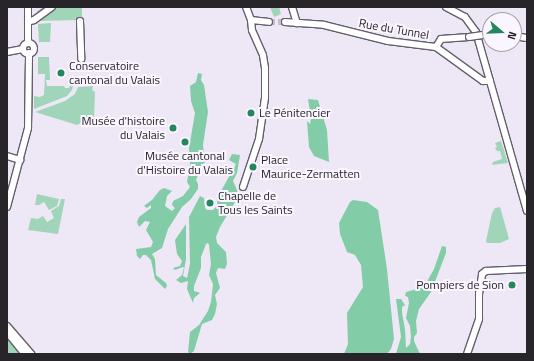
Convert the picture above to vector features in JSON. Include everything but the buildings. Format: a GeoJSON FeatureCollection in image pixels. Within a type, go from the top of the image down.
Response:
{"type":"FeatureCollection","features":[{"type":"Feature","properties":{"kind":"street"},"geometry":{"type":"LineString","coordinates":[[28,7],[28,42]]}},
{"type":"Feature","properties":{"kind":"street"},"geometry":{"type":"LineString","coordinates":[[28,22],[34,20],[52,7]]}},
{"type":"Feature","properties":{"kind":"street"},"geometry":{"type":"LineString","coordinates":[[243,188],[259,139],[265,98],[265,68],[246,7]]}},
{"type":"Feature","properties":{"kind":"street"},"geometry":{"type":"LineString","coordinates":[[292,7],[297,23]]}},
{"type":"Feature","properties":{"kind":"street"},"geometry":{"type":"LineString","coordinates":[[446,7],[465,17],[473,27],[527,211]]}},
{"type":"Feature","properties":{"kind":"street"},"geometry":{"type":"LineString","coordinates":[[251,20],[270,22]]}},
{"type":"Feature","properties":{"kind":"street"},"geometry":{"type":"LineString","coordinates":[[80,21],[81,59]]}},
{"type":"Feature","properties":{"kind":"street","name":"Rue du Tunnel"},"geometry":{"type":"LineString","coordinates":[[285,22],[324,25],[384,40],[437,44],[483,81],[490,81]]}},
{"type":"Feature","properties":{"kind":"street"},"geometry":{"type":"LineString","coordinates":[[437,44],[482,36]]}},
{"type":"Feature","properties":{"kind":"street"},"geometry":{"type":"LineString","coordinates":[[23,49],[24,44],[28,42]]}},
{"type":"Feature","properties":{"kind":"street"},"geometry":{"type":"LineString","coordinates":[[7,207],[29,121],[29,53],[34,47],[28,42]]}},
{"type":"Feature","properties":{"kind":"street"},"geometry":{"type":"LineString","coordinates":[[7,52],[23,49],[29,53]]}},
{"type":"Feature","properties":{"kind":"street"},"geometry":{"type":"LineString","coordinates":[[7,156],[20,160]]}},
{"type":"Feature","properties":{"kind":"street"},"geometry":{"type":"LineString","coordinates":[[467,354],[479,319],[479,294],[482,274],[486,271],[527,269]]}},
{"type":"Feature","properties":{"kind":"street"},"geometry":{"type":"LineString","coordinates":[[7,326],[31,354]]}},
{"type":"Feature","properties":{"kind":"street"},"geometry":{"type":"LineString","coordinates":[[7,332],[25,354]]}},
{"type":"Feature","properties":{"kind":"green space"},"geometry":{"type":"Polygon","coordinates":[[[54,7],[82,7],[82,20],[35,21],[54,7]]]}},
{"type":"Feature","properties":{"kind":"green space"},"geometry":{"type":"Polygon","coordinates":[[[270,7],[279,7],[281,14],[274,17],[270,7]]]}},
{"type":"Feature","properties":{"kind":"green space"},"geometry":{"type":"Polygon","coordinates":[[[51,23],[50,42],[39,42],[38,24],[51,23]]]}},
{"type":"Feature","properties":{"kind":"green space"},"geometry":{"type":"Polygon","coordinates":[[[38,57],[49,57],[50,80],[46,80],[47,86],[64,86],[65,88],[69,88],[70,85],[73,86],[72,90],[67,96],[34,109],[34,96],[40,97],[44,95],[45,74],[38,74],[38,57]]]}},
{"type":"Feature","properties":{"kind":"green space"},"geometry":{"type":"Polygon","coordinates":[[[91,62],[96,67],[91,72],[86,67],[91,62]]]}},
{"type":"Feature","properties":{"kind":"green space"},"geometry":{"type":"Polygon","coordinates":[[[198,73],[202,74],[201,80],[204,85],[208,112],[203,145],[204,154],[207,160],[202,165],[196,180],[198,189],[191,199],[182,207],[168,229],[162,248],[152,254],[155,259],[156,275],[166,283],[167,286],[165,289],[155,279],[151,260],[146,255],[143,255],[140,259],[137,256],[136,249],[151,247],[153,242],[146,230],[150,222],[145,221],[139,227],[137,222],[139,217],[151,208],[151,205],[147,208],[144,206],[152,200],[160,190],[164,188],[172,191],[167,196],[165,206],[172,211],[175,208],[172,205],[173,201],[183,196],[190,187],[187,182],[190,165],[189,148],[195,113],[191,101],[190,86],[196,82],[198,73]]]}},
{"type":"Feature","properties":{"kind":"green space"},"geometry":{"type":"Polygon","coordinates":[[[93,86],[92,90],[95,92],[94,119],[89,125],[81,123],[77,125],[35,112],[65,101],[75,94],[78,87],[93,86]]]}},
{"type":"Feature","properties":{"kind":"green space"},"geometry":{"type":"Polygon","coordinates":[[[308,99],[318,100],[327,130],[329,162],[314,156],[309,147],[307,121],[310,124],[311,118],[308,99]]]}},
{"type":"Feature","properties":{"kind":"green space"},"geometry":{"type":"Polygon","coordinates":[[[501,141],[508,163],[492,165],[493,162],[502,159],[500,151],[497,151],[495,148],[497,147],[495,143],[501,141]]]}},
{"type":"Feature","properties":{"kind":"green space"},"geometry":{"type":"Polygon","coordinates":[[[232,154],[240,155],[237,173],[233,181],[238,197],[220,227],[216,237],[217,243],[226,252],[227,264],[225,269],[218,268],[216,273],[220,288],[215,295],[217,304],[215,314],[212,320],[202,324],[194,351],[190,354],[188,352],[190,332],[199,325],[208,311],[211,302],[213,284],[209,275],[211,264],[209,245],[208,243],[206,244],[201,257],[201,268],[194,286],[194,291],[200,293],[194,298],[193,303],[187,289],[188,281],[181,283],[176,280],[182,275],[184,268],[175,270],[173,268],[180,266],[182,261],[177,254],[175,240],[186,224],[186,259],[183,276],[187,278],[190,264],[189,217],[200,196],[204,198],[205,208],[207,210],[213,210],[216,207],[220,193],[236,164],[229,160],[232,154]]]}},
{"type":"Feature","properties":{"kind":"green space"},"geometry":{"type":"Polygon","coordinates":[[[37,194],[59,199],[57,206],[49,210],[44,202],[39,205],[35,205],[37,194]]]}},
{"type":"Feature","properties":{"kind":"green space"},"geometry":{"type":"Polygon","coordinates":[[[61,199],[65,199],[58,234],[28,230],[31,218],[38,219],[43,216],[47,222],[54,218],[51,211],[59,206],[61,199]]]}},
{"type":"Feature","properties":{"kind":"green space"},"geometry":{"type":"Polygon","coordinates":[[[353,200],[367,202],[378,210],[387,269],[394,339],[391,349],[387,354],[344,354],[348,344],[347,313],[363,287],[361,265],[355,255],[347,252],[340,234],[339,223],[350,202],[353,200]]]}},
{"type":"Feature","properties":{"kind":"green space"},"geometry":{"type":"Polygon","coordinates":[[[500,207],[509,239],[500,243],[487,243],[486,241],[492,213],[495,208],[500,207]]]}},
{"type":"Feature","properties":{"kind":"green space"},"geometry":{"type":"Polygon","coordinates":[[[442,246],[446,247],[446,253],[431,292],[419,309],[416,321],[417,333],[414,337],[414,341],[420,354],[396,354],[401,337],[396,299],[401,299],[405,305],[402,307],[402,313],[406,348],[410,344],[411,337],[410,326],[406,318],[409,303],[408,297],[405,296],[406,292],[424,287],[434,269],[442,246]]]}},
{"type":"Feature","properties":{"kind":"green space"},"geometry":{"type":"Polygon","coordinates":[[[7,338],[21,354],[7,354],[7,338]]]}},
{"type":"Feature","properties":{"kind":"waterway"},"geometry":{"type":"LineString","coordinates":[[38,12],[45,7]]}},
{"type":"Feature","properties":{"kind":"tunnel"},"geometry":{"type":"LineString","coordinates":[[269,22],[285,22]]}},
{"type":"Feature","properties":{"kind":"place","name":"Conservatoire cantonal du Valais"},"geometry":{"type":"Point","coordinates":[61,73]}},
{"type":"Feature","properties":{"kind":"place","name":"Le Pénitencier"},"geometry":{"type":"Point","coordinates":[251,113]}},
{"type":"Feature","properties":{"kind":"place","name":"Musée d'histoire du Valais"},"geometry":{"type":"Point","coordinates":[173,128]}},
{"type":"Feature","properties":{"kind":"place","name":"Musée cantonal d'Histoire du Valais"},"geometry":{"type":"Point","coordinates":[185,142]}},
{"type":"Feature","properties":{"kind":"place","name":"Place Maurice-Zermatten"},"geometry":{"type":"Point","coordinates":[253,167]}},
{"type":"Feature","properties":{"kind":"place","name":"Chapelle de Tous les Saints"},"geometry":{"type":"Point","coordinates":[210,203]}},
{"type":"Feature","properties":{"kind":"place","name":"Pompiers de Sion"},"geometry":{"type":"Point","coordinates":[512,285]}}]}
